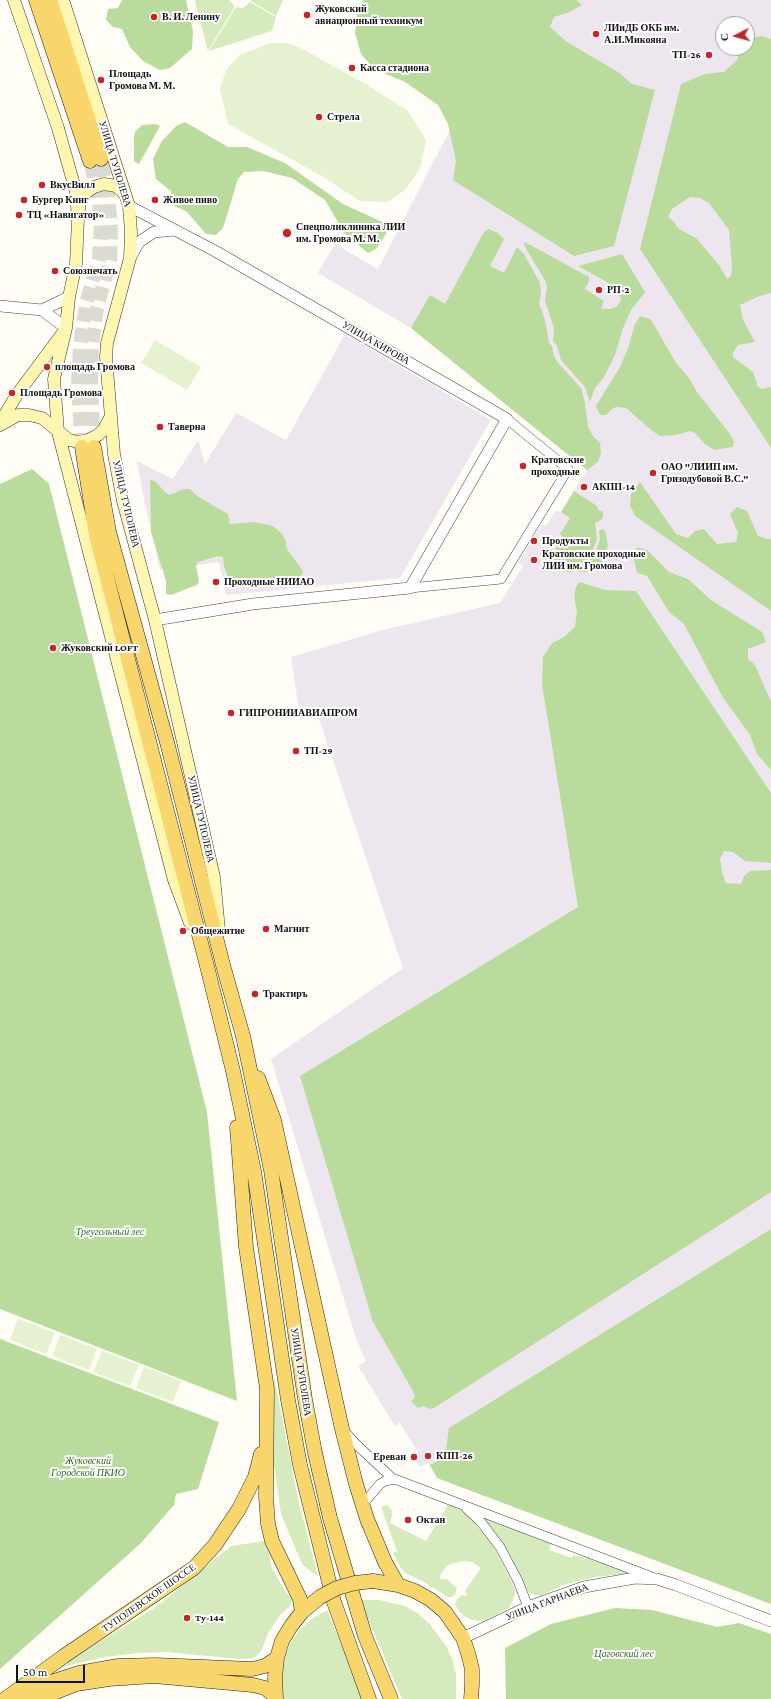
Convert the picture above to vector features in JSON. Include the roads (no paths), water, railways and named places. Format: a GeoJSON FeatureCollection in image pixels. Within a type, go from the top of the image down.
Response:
{"type":"FeatureCollection","features":[{"type":"Feature","properties":{"kind":"main road"},"geometry":{"type":"LineString","coordinates":[[14,0],[68,162],[76,192],[78,219]]}},
{"type":"Feature","properties":{"kind":"main road","name":"УЛИЦА ТУПОЛЕВА"},"geometry":{"type":"LineString","coordinates":[[36,0],[95,160],[50,0]]}},
{"type":"Feature","properties":{"kind":"main road","name":"УЛИЦА ТУПОЛЕВА"},"geometry":{"type":"LineString","coordinates":[[63,0],[129,206],[131,232],[130,258],[109,332],[106,357],[114,454],[123,501],[155,620],[214,877],[223,965]]}},
{"type":"Feature","properties":{"kind":"main road"},"geometry":{"type":"LineString","coordinates":[[70,291],[76,264],[80,202],[85,193],[94,187],[104,184],[116,186],[125,194]]}},
{"type":"Feature","properties":{"kind":"main road","name":"УЛИЦА ТУПОЛЕВА"},"geometry":{"type":"LineString","coordinates":[[70,291],[66,328],[54,379],[58,432],[174,880],[208,970]]}},
{"type":"Feature","properties":{"kind":"main road"},"geometry":{"type":"LineString","coordinates":[[0,424],[16,396],[66,328]]}},
{"type":"Feature","properties":{"kind":"main road"},"geometry":{"type":"LineString","coordinates":[[0,424],[18,415],[29,415],[42,418],[69,440],[78,442],[88,440],[104,430],[111,416]]}},
{"type":"Feature","properties":{"kind":"main road","name":"УЛИЦА ТУПОЛЕВА"},"geometry":{"type":"LineString","coordinates":[[369,1699],[334,1602],[300,1465],[288,1400],[254,1171],[208,970],[96,535],[88,447],[109,532],[168,746],[223,965],[243,1036],[271,1170],[305,1399],[315,1453],[330,1518],[364,1636],[391,1699]]}},
{"type":"Feature","properties":{"kind":"main road","name":"УЛИЦА ТУПОЛЕВА"},"geometry":{"type":"LineString","coordinates":[[243,1036],[274,1120],[342,1429],[362,1505],[385,1562],[398,1584]]}},
{"type":"Feature","properties":{"kind":"main road","name":"УЛИЦА ТУПОЛЕВА"},"geometry":{"type":"LineString","coordinates":[[232,1071],[246,1247],[267,1389],[268,1420]]}},
{"type":"Feature","properties":{"kind":"main road"},"geometry":{"type":"LineString","coordinates":[[268,1420],[266,1497],[268,1524],[272,1541],[300,1599],[302,1612]]}},
{"type":"Feature","properties":{"kind":"main road","name":"ТУПОЛЕВСКОЕ ШОССЕ"},"geometry":{"type":"LineString","coordinates":[[5,1699],[64,1656],[194,1568],[215,1545],[239,1509],[255,1477],[268,1420]]}},
{"type":"Feature","properties":{"kind":"main road"},"geometry":{"type":"LineString","coordinates":[[276,1697],[275,1677],[277,1658],[282,1641],[302,1612],[320,1597],[337,1588],[355,1583],[373,1582],[398,1584],[415,1591],[431,1600],[445,1612],[463,1638],[472,1669],[471,1699]]}},
{"type":"Feature","properties":{"kind":"main road"},"geometry":{"type":"LineString","coordinates":[[18,1699],[42,1685],[57,1680],[79,1673],[118,1666],[155,1664],[252,1669],[265,1666],[277,1658]]}},
{"type":"Feature","properties":{"kind":"main road"},"geometry":{"type":"LineString","coordinates":[[40,1699],[76,1684],[108,1678],[154,1676],[253,1685],[266,1688],[276,1697]]}},
{"type":"Feature","properties":{"kind":"street","name":"УЛИЦА КИРОВА"},"geometry":{"type":"LineString","coordinates":[[129,206],[175,230],[508,419],[568,469],[501,579],[410,588]]}},
{"type":"Feature","properties":{"kind":"street"},"geometry":{"type":"LineString","coordinates":[[130,258],[139,242],[154,232],[175,230]]}},
{"type":"Feature","properties":{"kind":"street"},"geometry":{"type":"LineString","coordinates":[[42,310],[70,291]]}},
{"type":"Feature","properties":{"kind":"street"},"geometry":{"type":"LineString","coordinates":[[0,306],[42,310],[66,328]]}},
{"type":"Feature","properties":{"kind":"street"},"geometry":{"type":"LineString","coordinates":[[155,620],[253,604],[410,588],[508,419]]}},
{"type":"Feature","properties":{"kind":"street"},"geometry":{"type":"LineString","coordinates":[[342,1429],[392,1478],[657,1579]]}},
{"type":"Feature","properties":{"kind":"street"},"geometry":{"type":"LineString","coordinates":[[362,1505],[380,1484],[385,1481],[396,1479]]}},
{"type":"Feature","properties":{"kind":"street"},"geometry":{"type":"LineString","coordinates":[[458,1502],[481,1522],[496,1542],[518,1581],[528,1607]]}},
{"type":"Feature","properties":{"kind":"street","name":"УЛИЦА ГАРНАЕВА"},"geometry":{"type":"LineString","coordinates":[[463,1638],[528,1607],[584,1587],[635,1578],[657,1579],[676,1584],[771,1621]]}},
{"type":"Feature","properties":{"kind":"tunnel"},"geometry":{"type":"LineString","coordinates":[[94,447],[91,384],[92,345],[97,308],[110,260],[111,228],[108,195],[101,159]]}},
{"type":"Feature","properties":{"kind":"tunnel"},"geometry":{"type":"LineString","coordinates":[[82,447],[78,386],[80,346],[86,304],[99,258],[101,228],[99,197],[90,161]]}},
{"type":"Feature","properties":{"kind":"place","name":"Жуковский авиационный техникум"},"geometry":{"type":"Point","coordinates":[307,15]}},
{"type":"Feature","properties":{"kind":"place","name":"В. И. Ленину"},"geometry":{"type":"Point","coordinates":[154,17]}},
{"type":"Feature","properties":{"kind":"place","name":"ЛИиДБ ОКБ им. А.И.Микояна"},"geometry":{"type":"Point","coordinates":[596,34]}},
{"type":"Feature","properties":{"kind":"place","name":"ТП-26"},"geometry":{"type":"Point","coordinates":[709,55]}},
{"type":"Feature","properties":{"kind":"place","name":"Касса стадиона"},"geometry":{"type":"Point","coordinates":[352,68]}},
{"type":"Feature","properties":{"kind":"place","name":"Площадь Громова М. М."},"geometry":{"type":"Point","coordinates":[101,80]}},
{"type":"Feature","properties":{"kind":"place","name":"Стрела"},"geometry":{"type":"Point","coordinates":[319,117]}},
{"type":"Feature","properties":{"kind":"place","name":"ВкусВилл"},"geometry":{"type":"Point","coordinates":[42,185]}},
{"type":"Feature","properties":{"kind":"place","name":"Бургер Кинг"},"geometry":{"type":"Point","coordinates":[24,200]}},
{"type":"Feature","properties":{"kind":"place","name":"Живое пиво"},"geometry":{"type":"Point","coordinates":[155,200]}},
{"type":"Feature","properties":{"kind":"place","name":"ТЦ «Навигатор»"},"geometry":{"type":"Point","coordinates":[19,215]}},
{"type":"Feature","properties":{"kind":"place","name":"Спецполиклиника ЛИИ им. Громова М. М."},"geometry":{"type":"Point","coordinates":[287,233]}},
{"type":"Feature","properties":{"kind":"place","name":"Союзпечать"},"geometry":{"type":"Point","coordinates":[55,271]}},
{"type":"Feature","properties":{"kind":"place","name":"РП-2"},"geometry":{"type":"Point","coordinates":[599,290]}},
{"type":"Feature","properties":{"kind":"place","name":"площадь Громова"},"geometry":{"type":"Point","coordinates":[47,367]}},
{"type":"Feature","properties":{"kind":"place","name":"Площадь Громова"},"geometry":{"type":"Point","coordinates":[12,393]}},
{"type":"Feature","properties":{"kind":"place","name":"Таверна"},"geometry":{"type":"Point","coordinates":[160,427]}},
{"type":"Feature","properties":{"kind":"place","name":"Кратовские проходные"},"geometry":{"type":"Point","coordinates":[523,466]}},
{"type":"Feature","properties":{"kind":"place","name":"ОАО \"ЛИИП им. Гризодубовой В.С.\""},"geometry":{"type":"Point","coordinates":[653,473]}},
{"type":"Feature","properties":{"kind":"place","name":"АКПП-14"},"geometry":{"type":"Point","coordinates":[584,487]}},
{"type":"Feature","properties":{"kind":"place","name":"Продукты"},"geometry":{"type":"Point","coordinates":[534,541]}},
{"type":"Feature","properties":{"kind":"place","name":"Кратовские проходные ЛИИ им. Громова"},"geometry":{"type":"Point","coordinates":[534,560]}},
{"type":"Feature","properties":{"kind":"place","name":"Проходные НИИАО"},"geometry":{"type":"Point","coordinates":[216,582]}},
{"type":"Feature","properties":{"kind":"place","name":"Жуковский LOFT"},"geometry":{"type":"Point","coordinates":[53,648]}},
{"type":"Feature","properties":{"kind":"place","name":"ГИПРОНИИАВИАПРОМ"},"geometry":{"type":"Point","coordinates":[231,713]}},
{"type":"Feature","properties":{"kind":"place","name":"ТП-29"},"geometry":{"type":"Point","coordinates":[296,751]}},
{"type":"Feature","properties":{"kind":"place","name":"Магнит"},"geometry":{"type":"Point","coordinates":[266,929]}},
{"type":"Feature","properties":{"kind":"place","name":"Общежитие"},"geometry":{"type":"Point","coordinates":[183,931]}},
{"type":"Feature","properties":{"kind":"place","name":"Трактиръ"},"geometry":{"type":"Point","coordinates":[255,994]}},
{"type":"Feature","properties":{"kind":"place","name":"КПП-26"},"geometry":{"type":"Point","coordinates":[428,1456]}},
{"type":"Feature","properties":{"kind":"place","name":"Ереван"},"geometry":{"type":"Point","coordinates":[414,1457]}},
{"type":"Feature","properties":{"kind":"place","name":"Октан"},"geometry":{"type":"Point","coordinates":[408,1520]}},
{"type":"Feature","properties":{"kind":"place","name":"Ty-144"},"geometry":{"type":"Point","coordinates":[187,1618]}},
{"type":"Feature","properties":{"kind":"park label","name":"Треугольный лес"},"geometry":{"type":"Point","coordinates":[110,1232]}},
{"type":"Feature","properties":{"kind":"park label","name":"Жуковский Городской ПКИО"},"geometry":{"type":"Point","coordinates":[88,1466]}},
{"type":"Feature","properties":{"kind":"park label","name":"Цаговский лес"},"geometry":{"type":"Point","coordinates":[624,1654]}}]}
